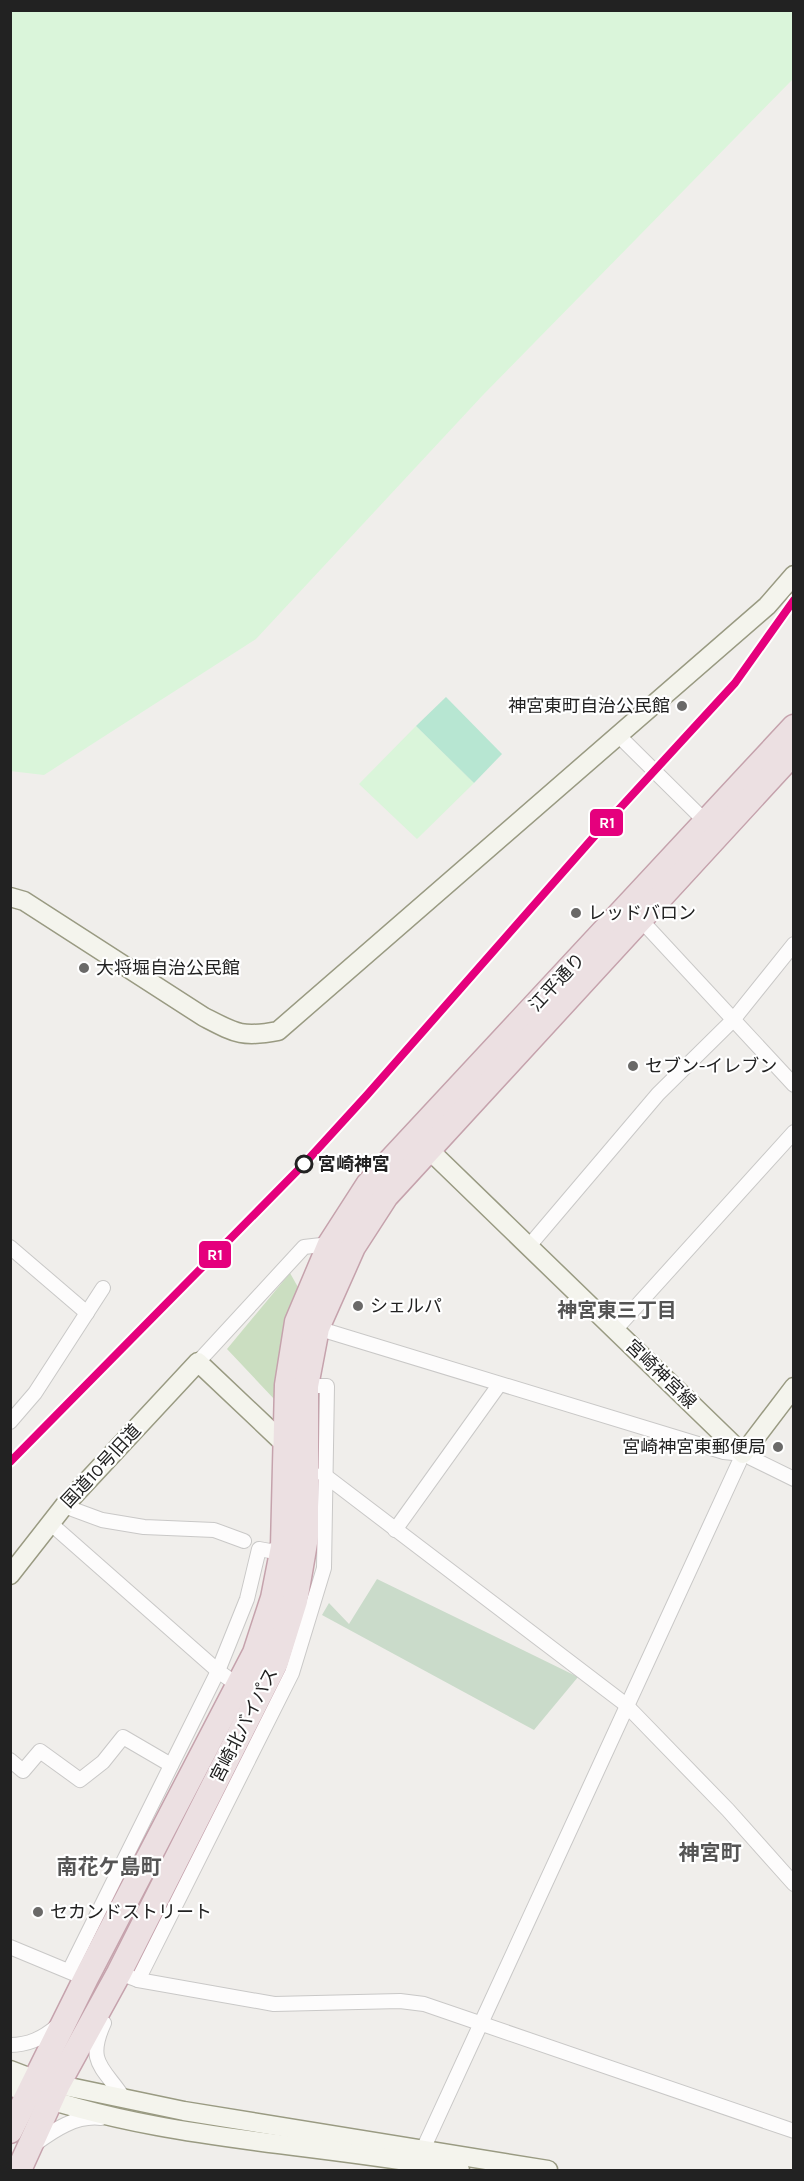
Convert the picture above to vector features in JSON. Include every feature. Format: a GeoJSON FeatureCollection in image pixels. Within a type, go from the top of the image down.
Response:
{"type":"FeatureCollection","features":[{"type":"Feature","properties":{"kind":"highway","name":"江平通り"},"geometry":{"type":"LineString","coordinates":[[342,1245],[368,1185],[422,1143],[640,919],[794,727]]}},
{"type":"Feature","properties":{"kind":"highway","name":"江平通り"},"geometry":{"type":"LineString","coordinates":[[422,1143],[712,828],[794,752]]}},
{"type":"Feature","properties":{"kind":"highway","name":"宮崎北バイパス"},"geometry":{"type":"LineString","coordinates":[[10,2131],[37,2089],[128,1977],[276,1662],[295,1601],[306,1538],[304,1460],[306,1386],[317,1328],[342,1245]]}},
{"type":"Feature","properties":{"kind":"highway","name":"宮崎北バイパス"},"geometry":{"type":"LineString","coordinates":[[19,2170],[32,2147],[37,2089],[65,2019],[77,1975],[239,1686],[255,1653],[273,1598],[283,1547],[287,1384],[297,1322],[342,1245]]}},
{"type":"Feature","properties":{"kind":"street"},"geometry":{"type":"LineString","coordinates":[[10,897],[24,900],[204,1017],[235,1033],[249,1036],[278,1031],[767,606],[794,575]]}},
{"type":"Feature","properties":{"kind":"street"},"geometry":{"type":"LineString","coordinates":[[618,735],[712,828]]}},
{"type":"Feature","properties":{"kind":"street"},"geometry":{"type":"LineString","coordinates":[[640,919],[794,1085]]}},
{"type":"Feature","properties":{"kind":"street"},"geometry":{"type":"LineString","coordinates":[[529,1246],[658,1094],[734,1020],[794,944]]}},
{"type":"Feature","properties":{"kind":"street"},"geometry":{"type":"LineString","coordinates":[[615,1330],[794,1132]]}},
{"type":"Feature","properties":{"kind":"street","name":"宮崎神宮線"},"geometry":{"type":"LineString","coordinates":[[422,1143],[743,1454]]}},
{"type":"Feature","properties":{"kind":"street"},"geometry":{"type":"LineString","coordinates":[[342,1245],[304,1247],[198,1362],[284,1445],[625,1704],[728,1810],[794,1884]]}},
{"type":"Feature","properties":{"kind":"street"},"geometry":{"type":"LineString","coordinates":[[10,1247],[87,1313]]}},
{"type":"Feature","properties":{"kind":"street"},"geometry":{"type":"LineString","coordinates":[[10,1422],[35,1393],[103,1288]]}},
{"type":"Feature","properties":{"kind":"street"},"geometry":{"type":"LineString","coordinates":[[317,1328],[723,1452],[743,1454],[794,1479]]}},
{"type":"Feature","properties":{"kind":"street","name":"国道10号旧道"},"geometry":{"type":"LineString","coordinates":[[10,1575],[64,1506],[198,1362]]}},
{"type":"Feature","properties":{"kind":"street"},"geometry":{"type":"LineString","coordinates":[[395,1530],[498,1385]]}},
{"type":"Feature","properties":{"kind":"street"},"geometry":{"type":"LineString","coordinates":[[125,2100],[112,2080],[101,2069],[94,2052],[96,2038],[117,1994],[292,1673],[324,1568],[327,1386],[306,1386]]}},
{"type":"Feature","properties":{"kind":"street"},"geometry":{"type":"LineString","coordinates":[[417,2160],[625,1704],[743,1454],[794,1387]]}},
{"type":"Feature","properties":{"kind":"street"},"geometry":{"type":"LineString","coordinates":[[64,1506],[102,1520],[144,1527],[214,1530],[244,1541]]}},
{"type":"Feature","properties":{"kind":"street"},"geometry":{"type":"LineString","coordinates":[[50,1523],[218,1671],[239,1686]]}},
{"type":"Feature","properties":{"kind":"street"},"geometry":{"type":"LineString","coordinates":[[10,1947],[77,1975],[171,1765],[218,1671],[247,1599],[259,1549],[270,1551],[283,1547]]}},
{"type":"Feature","properties":{"kind":"street"},"geometry":{"type":"LineString","coordinates":[[10,1760],[23,1771],[40,1750],[80,1780],[103,1762],[123,1737],[171,1765]]}},
{"type":"Feature","properties":{"kind":"street"},"geometry":{"type":"LineString","coordinates":[[128,1977],[274,2004],[400,2001],[424,2004],[794,2131]]}},
{"type":"Feature","properties":{"kind":"street"},"geometry":{"type":"LineString","coordinates":[[10,2045],[23,2045],[45,2036],[65,2019]]}},
{"type":"Feature","properties":{"kind":"street"},"geometry":{"type":"LineString","coordinates":[[10,2070],[37,2089],[139,2123]]}},
{"type":"Feature","properties":{"kind":"street"},"geometry":{"type":"LineString","coordinates":[[37,2089],[125,2100],[460,2170]]}},
{"type":"Feature","properties":{"kind":"street"},"geometry":{"type":"LineString","coordinates":[[32,2147],[62,2125],[93,2117],[417,2160],[548,2170]]}},
{"type":"Feature","properties":{"kind":"green space"},"geometry":{"type":"Polygon","coordinates":[[[11,10],[793,11],[793,79],[483,395],[256,639],[44,775],[10,771],[11,10]]]}},
{"type":"Feature","properties":{"kind":"green space"},"geometry":{"type":"Polygon","coordinates":[[[446,697],[502,754],[474,783],[416,726],[446,697]]]}},
{"type":"Feature","properties":{"kind":"green space"},"geometry":{"type":"Polygon","coordinates":[[[416,726],[474,783],[417,839],[359,784],[416,726]]]}},
{"type":"Feature","properties":{"kind":"green space"},"geometry":{"type":"Polygon","coordinates":[[[290,1273],[299,1289],[278,1366],[275,1400],[227,1349],[290,1273]]]}},
{"type":"Feature","properties":{"kind":"green space"},"geometry":{"type":"Polygon","coordinates":[[[377,1579],[578,1677],[534,1730],[322,1615],[329,1603],[349,1624],[377,1579]]]}},
{"type":"Feature","properties":{"kind":"transit line","name":"R1"},"geometry":{"type":"LineString","coordinates":[[10,1462],[304,1164],[367,1095],[599,831],[735,683],[794,600]]}},
{"type":"Feature","properties":{"kind":"place","name":"神宮東町自治公民館"},"geometry":{"type":"Point","coordinates":[682,706]}},
{"type":"Feature","properties":{"kind":"place","name":"レッドバロン"},"geometry":{"type":"Point","coordinates":[576,913]}},
{"type":"Feature","properties":{"kind":"place","name":"大将堀自治公民館"},"geometry":{"type":"Point","coordinates":[84,968]}},
{"type":"Feature","properties":{"kind":"place","name":"セブン-イレブン"},"geometry":{"type":"Point","coordinates":[633,1066]}},
{"type":"Feature","properties":{"kind":"place","name":"宮崎神宮"},"geometry":{"type":"Point","coordinates":[304,1164]}},
{"type":"Feature","properties":{"kind":"place","name":"シェルパ"},"geometry":{"type":"Point","coordinates":[358,1306]}},
{"type":"Feature","properties":{"kind":"place","name":"宮崎神宮東郵便局"},"geometry":{"type":"Point","coordinates":[778,1447]}},
{"type":"Feature","properties":{"kind":"place","name":"セカンドストリート"},"geometry":{"type":"Point","coordinates":[38,1912]}},
{"type":"Feature","properties":{"kind":"district","name":"神宮東三丁目"},"geometry":{"type":"Point","coordinates":[617,1310]}},
{"type":"Feature","properties":{"kind":"district","name":"神宮町"},"geometry":{"type":"Point","coordinates":[710,1853]}},
{"type":"Feature","properties":{"kind":"district","name":"南花ケ島町"},"geometry":{"type":"Point","coordinates":[109,1867]}}]}
